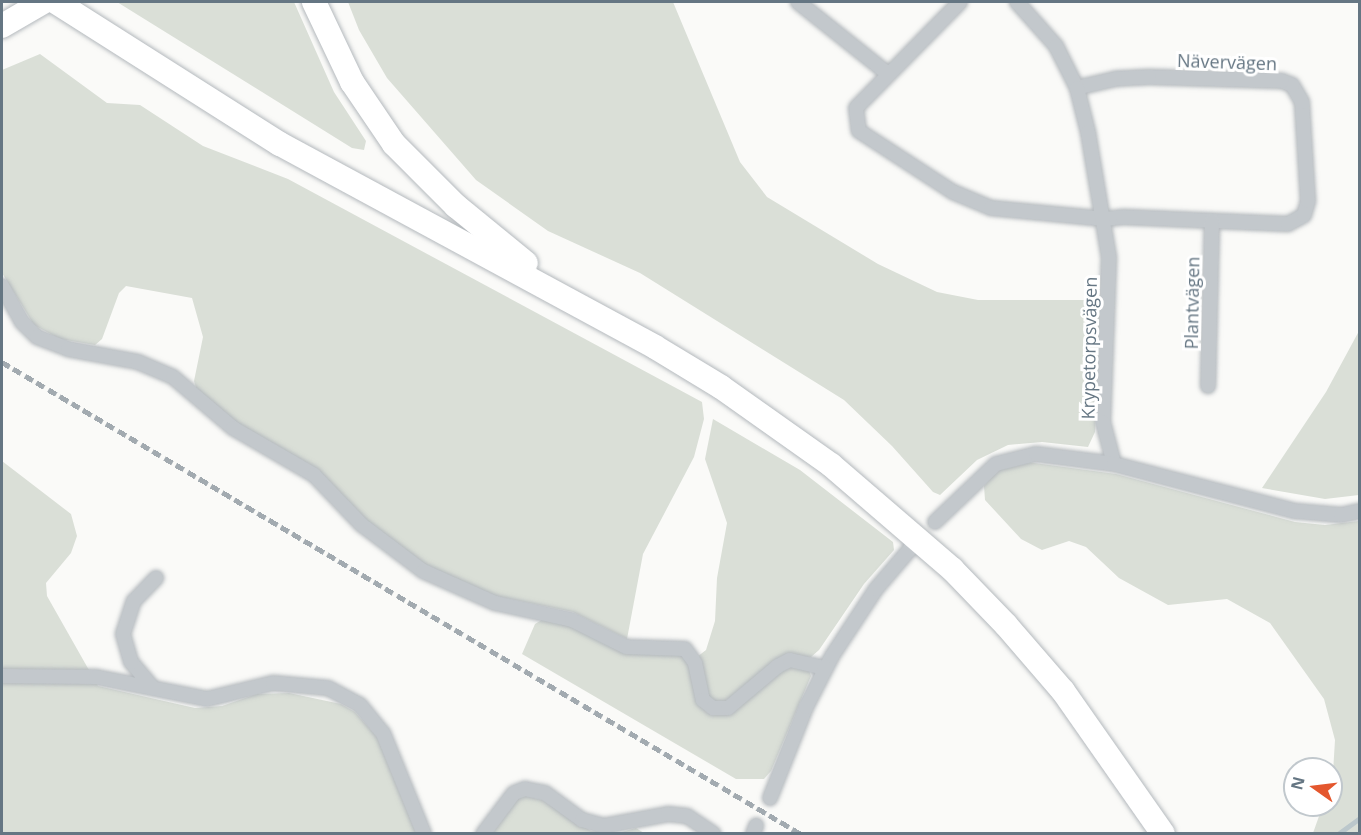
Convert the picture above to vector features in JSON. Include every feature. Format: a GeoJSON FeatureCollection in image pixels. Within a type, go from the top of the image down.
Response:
{"type":"FeatureCollection","features":[{"type":"Feature","properties":{"kind":"highway"},"geometry":{"type":"LineString","coordinates":[[2,12],[21,2]]}},
{"type":"Feature","properties":{"kind":"highway"},"geometry":{"type":"LineString","coordinates":[[2,26],[43,2]]}},
{"type":"Feature","properties":{"kind":"highway"},"geometry":{"type":"LineString","coordinates":[[314,2],[352,82],[394,144],[456,206],[526,263]]}},
{"type":"Feature","properties":{"kind":"highway"},"geometry":{"type":"LineString","coordinates":[[69,4],[287,131],[729,376],[838,454],[895,500],[960,560],[1074,682],[1180,834]]}},
{"type":"Feature","properties":{"kind":"highway"},"geometry":{"type":"LineString","coordinates":[[69,4],[279,144],[656,347],[731,394],[831,465],[952,569],[1006,625],[1063,691],[1163,834]]}},
{"type":"Feature","properties":{"kind":"street"},"geometry":{"type":"LineString","coordinates":[[798,2],[887,73],[960,2]]}},
{"type":"Feature","properties":{"kind":"street","name":"Krypetorpsvägen"},"geometry":{"type":"LineString","coordinates":[[1017,2],[1056,46],[1077,88],[1105,219],[1109,291],[1104,422],[1114,464]]}},
{"type":"Feature","properties":{"kind":"street","name":"Nävervägen"},"geometry":{"type":"LineString","coordinates":[[887,73],[856,108],[859,131],[974,202],[1016,212],[1105,219],[1288,224],[1304,215],[1308,201],[1302,102],[1297,90],[1282,81],[1149,77],[1114,79],[1077,88]]}},
{"type":"Feature","properties":{"kind":"street","name":"Plantvägen"},"geometry":{"type":"LineString","coordinates":[[1208,387],[1212,221]]}},
{"type":"Feature","properties":{"kind":"street"},"geometry":{"type":"LineString","coordinates":[[2,286],[22,322],[37,337],[68,349],[138,362],[173,377],[233,429],[314,475],[362,525],[423,571],[495,603],[572,620],[626,647],[685,649],[695,663],[703,700],[713,708],[728,708],[790,660],[825,668]]}},
{"type":"Feature","properties":{"kind":"street"},"geometry":{"type":"LineString","coordinates":[[935,522],[985,471],[1008,458],[1056,455],[1114,464],[1295,511],[1341,515],[1359,511]]}},
{"type":"Feature","properties":{"kind":"street"},"geometry":{"type":"LineString","coordinates":[[770,798],[806,706],[825,668],[876,589],[910,549]]}},
{"type":"Feature","properties":{"kind":"street"},"geometry":{"type":"LineString","coordinates":[[153,688],[131,662],[123,634],[134,601],[156,579]]}},
{"type":"Feature","properties":{"kind":"street"},"geometry":{"type":"LineString","coordinates":[[2,676],[73,675],[207,699],[253,685],[292,682],[347,696],[360,705],[383,733],[424,834]]}},
{"type":"Feature","properties":{"kind":"street"},"geometry":{"type":"LineString","coordinates":[[483,834],[514,793],[525,789],[544,793],[582,820],[604,826],[668,814],[687,816],[714,834]]}},
{"type":"Feature","properties":{"kind":"shaded area"},"geometry":{"type":"Polygon","coordinates":[[[117,2],[294,2],[334,92],[366,141],[364,150],[352,148],[117,2]]]}},
{"type":"Feature","properties":{"kind":"shaded area"},"geometry":{"type":"Polygon","coordinates":[[[348,2],[673,2],[740,162],[767,197],[878,264],[937,292],[978,300],[1101,300],[1095,432],[1088,447],[1042,442],[1008,445],[977,460],[940,495],[933,492],[892,446],[844,400],[640,273],[548,231],[476,180],[387,78],[359,30],[348,2]]]}},
{"type":"Feature","properties":{"kind":"shaded area"},"geometry":{"type":"Polygon","coordinates":[[[40,54],[107,103],[140,105],[203,146],[288,179],[702,402],[704,419],[694,457],[643,554],[627,639],[573,612],[496,596],[428,567],[384,538],[303,461],[245,429],[198,394],[194,381],[203,337],[192,298],[126,286],[119,293],[102,339],[95,345],[60,339],[34,325],[2,273],[2,70],[40,54]]]}},
{"type":"Feature","properties":{"kind":"shaded area"},"geometry":{"type":"Polygon","coordinates":[[[1359,331],[1359,495],[1325,499],[1262,488],[1326,392],[1359,331]]]}},
{"type":"Feature","properties":{"kind":"shaded area"},"geometry":{"type":"Polygon","coordinates":[[[713,419],[800,470],[893,542],[894,550],[864,584],[819,650],[811,657],[790,656],[726,703],[709,702],[697,657],[706,650],[715,621],[717,578],[727,523],[705,459],[713,419]]]}},
{"type":"Feature","properties":{"kind":"shaded area"},"geometry":{"type":"Polygon","coordinates":[[[2,461],[71,514],[77,536],[71,553],[46,583],[47,596],[98,686],[195,708],[222,706],[257,694],[289,693],[341,704],[355,712],[377,737],[416,833],[2,833],[2,461]]]}},
{"type":"Feature","properties":{"kind":"shaded area"},"geometry":{"type":"Polygon","coordinates":[[[1027,462],[1116,474],[1295,522],[1325,525],[1359,521],[1359,833],[1313,833],[1319,817],[1343,817],[1343,757],[1334,757],[1335,740],[1324,699],[1270,623],[1227,599],[1168,605],[1119,578],[1086,547],[1069,541],[1042,550],[1021,539],[985,500],[984,486],[1000,468],[1027,462]]]}},
{"type":"Feature","properties":{"kind":"shaded area"},"geometry":{"type":"Polygon","coordinates":[[[545,618],[556,618],[602,638],[683,653],[715,713],[791,664],[808,668],[811,676],[771,771],[764,779],[736,779],[522,654],[535,624],[545,618]]]}},
{"type":"Feature","properties":{"kind":"shaded area"},"geometry":{"type":"Polygon","coordinates":[[[525,796],[542,800],[591,831],[618,833],[636,828],[644,833],[492,834],[518,799],[525,796]]]}},
{"type":"Feature","properties":{"kind":"waterway"},"geometry":{"type":"LineString","coordinates":[[1338,834],[1360,818]]}},
{"type":"Feature","properties":{"kind":"railway"},"geometry":{"type":"LineString","coordinates":[[2,362],[801,834]]}}]}
